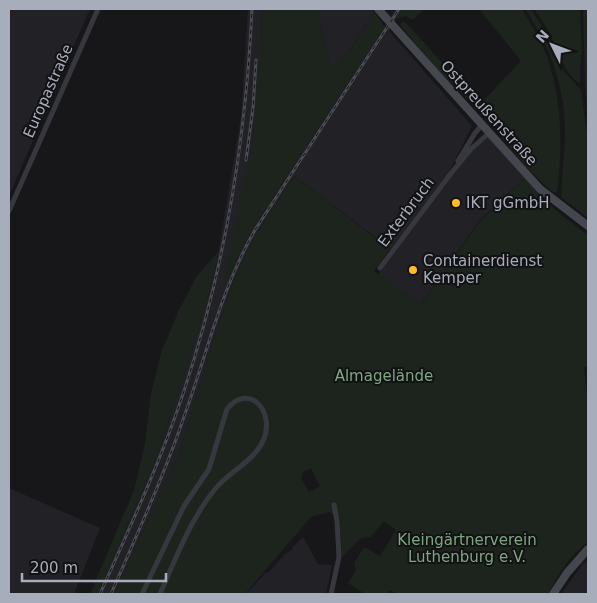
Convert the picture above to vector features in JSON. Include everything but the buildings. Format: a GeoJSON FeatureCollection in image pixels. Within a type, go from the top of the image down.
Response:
{"type":"FeatureCollection","features":[{"type":"Feature","properties":{"kind":"street","name":"Europastraße"},"geometry":{"type":"LineString","coordinates":[[9,210],[98,9]]}},
{"type":"Feature","properties":{"kind":"street","name":"Ostpreußenstraße"},"geometry":{"type":"LineString","coordinates":[[378,9],[544,192],[588,226]]}},
{"type":"Feature","properties":{"kind":"street","name":"Exterbruch"},"geometry":{"type":"LineString","coordinates":[[452,172],[468,144],[482,125]]}},
{"type":"Feature","properties":{"kind":"street","name":"Exterbruch"},"geometry":{"type":"LineString","coordinates":[[380,268],[452,172],[472,148],[489,133]]}},
{"type":"Feature","properties":{"kind":"street"},"geometry":{"type":"LineString","coordinates":[[142,594],[184,506],[209,470],[227,409],[238,400],[249,398],[264,410],[266,416],[266,434],[263,442],[248,460],[222,480],[203,506],[180,548],[160,594]]}},
{"type":"Feature","properties":{"kind":"street"},"geometry":{"type":"LineString","coordinates":[[331,594],[339,557],[334,505]]}},
{"type":"Feature","properties":{"kind":"street"},"geometry":{"type":"LineString","coordinates":[[554,594],[567,573],[588,549]]}},
{"type":"Feature","properties":{"kind":"shaded area"},"geometry":{"type":"Polygon","coordinates":[[[9,9],[90,9],[9,196],[9,9]]]}},
{"type":"Feature","properties":{"kind":"shaded area"},"geometry":{"type":"Polygon","coordinates":[[[248,9],[262,9],[258,92],[252,144],[228,279],[240,251],[253,228],[395,9],[402,9],[389,31],[472,126],[448,174],[391,249],[294,176],[256,235],[237,271],[215,335],[179,454],[114,594],[98,594],[157,457],[215,272],[241,117],[248,9]]]}},
{"type":"Feature","properties":{"kind":"shaded area"},"geometry":{"type":"Polygon","coordinates":[[[317,9],[371,9],[374,12],[349,52],[331,70],[317,9]]]}},
{"type":"Feature","properties":{"kind":"shaded area"},"geometry":{"type":"Polygon","coordinates":[[[488,135],[526,177],[479,221],[420,306],[378,275],[451,176],[473,149],[488,135]]]}},
{"type":"Feature","properties":{"kind":"shaded area"},"geometry":{"type":"Polygon","coordinates":[[[9,488],[100,528],[74,594],[9,594],[9,488]]]}},
{"type":"Feature","properties":{"kind":"shaded area"},"geometry":{"type":"Polygon","coordinates":[[[303,537],[318,564],[332,565],[326,594],[246,594],[266,572],[268,573],[285,554],[292,550],[303,537]]]}},
{"type":"Feature","properties":{"kind":"shaded area"},"geometry":{"type":"Polygon","coordinates":[[[584,562],[588,564],[588,594],[561,594],[584,562]]]}},
{"type":"Feature","properties":{"kind":"green space"},"geometry":{"type":"Polygon","coordinates":[[[262,9],[317,9],[331,69],[349,52],[374,12],[385,27],[253,228],[240,251],[228,279],[224,279],[252,144],[261,43],[262,9]]]}},
{"type":"Feature","properties":{"kind":"green space"},"geometry":{"type":"Polygon","coordinates":[[[402,9],[424,9],[413,20],[406,16],[396,19],[402,9]]]}},
{"type":"Feature","properties":{"kind":"green space"},"geometry":{"type":"Polygon","coordinates":[[[479,9],[522,9],[545,50],[556,90],[560,124],[557,193],[551,191],[528,169],[476,107],[435,67],[400,25],[403,21],[409,26],[474,98],[481,103],[521,61],[479,9]]]}},
{"type":"Feature","properties":{"kind":"green space"},"geometry":{"type":"Polygon","coordinates":[[[525,9],[531,9],[551,41],[563,70],[581,90],[588,142],[588,218],[561,197],[565,145],[562,96],[548,51],[525,9]]]}},
{"type":"Feature","properties":{"kind":"green space"},"geometry":{"type":"Polygon","coordinates":[[[534,9],[580,9],[582,51],[580,84],[566,68],[551,36],[534,9]]]}},
{"type":"Feature","properties":{"kind":"green space"},"geometry":{"type":"Polygon","coordinates":[[[583,9],[588,9],[588,118],[585,86],[583,9]]]}},
{"type":"Feature","properties":{"kind":"green space"},"geometry":{"type":"Polygon","coordinates":[[[294,176],[390,249],[374,271],[421,305],[479,222],[526,177],[551,206],[588,235],[588,366],[584,367],[588,397],[588,542],[570,559],[548,594],[397,594],[390,590],[387,594],[365,594],[348,583],[356,570],[354,563],[364,547],[380,556],[396,530],[384,521],[371,537],[361,538],[342,557],[339,517],[329,512],[311,517],[245,594],[114,594],[179,454],[215,335],[237,271],[256,235],[294,176]],[[311,468],[303,472],[301,478],[309,492],[320,486],[311,468]]]}},
{"type":"Feature","properties":{"kind":"green space"},"geometry":{"type":"Polygon","coordinates":[[[218,252],[215,272],[197,334],[157,457],[98,594],[90,594],[134,490],[145,443],[151,393],[161,353],[178,312],[196,277],[218,252]]]}},
{"type":"Feature","properties":{"kind":"railway"},"geometry":{"type":"LineString","coordinates":[[100,594],[145,494],[165,443],[184,391],[211,297],[222,250],[239,154],[245,106],[252,9]]}},
{"type":"Feature","properties":{"kind":"railway"},"geometry":{"type":"LineString","coordinates":[[111,594],[169,458],[224,296],[243,252],[255,230],[399,9]]}},
{"type":"Feature","properties":{"kind":"railway"},"geometry":{"type":"LineString","coordinates":[[246,160],[253,108],[256,60]]}},
{"type":"Feature","properties":{"kind":"place","name":"IKT gGmbH"},"geometry":{"type":"Point","coordinates":[456,203]}},
{"type":"Feature","properties":{"kind":"place","name":"Containerdienst Kemper"},"geometry":{"type":"Point","coordinates":[413,270]}},
{"type":"Feature","properties":{"kind":"park label","name":"Almagelände"},"geometry":{"type":"Point","coordinates":[384,376]}},
{"type":"Feature","properties":{"kind":"park label","name":"Kleingärtnerverein Luthenburg e.V."},"geometry":{"type":"Point","coordinates":[467,548]}}]}
